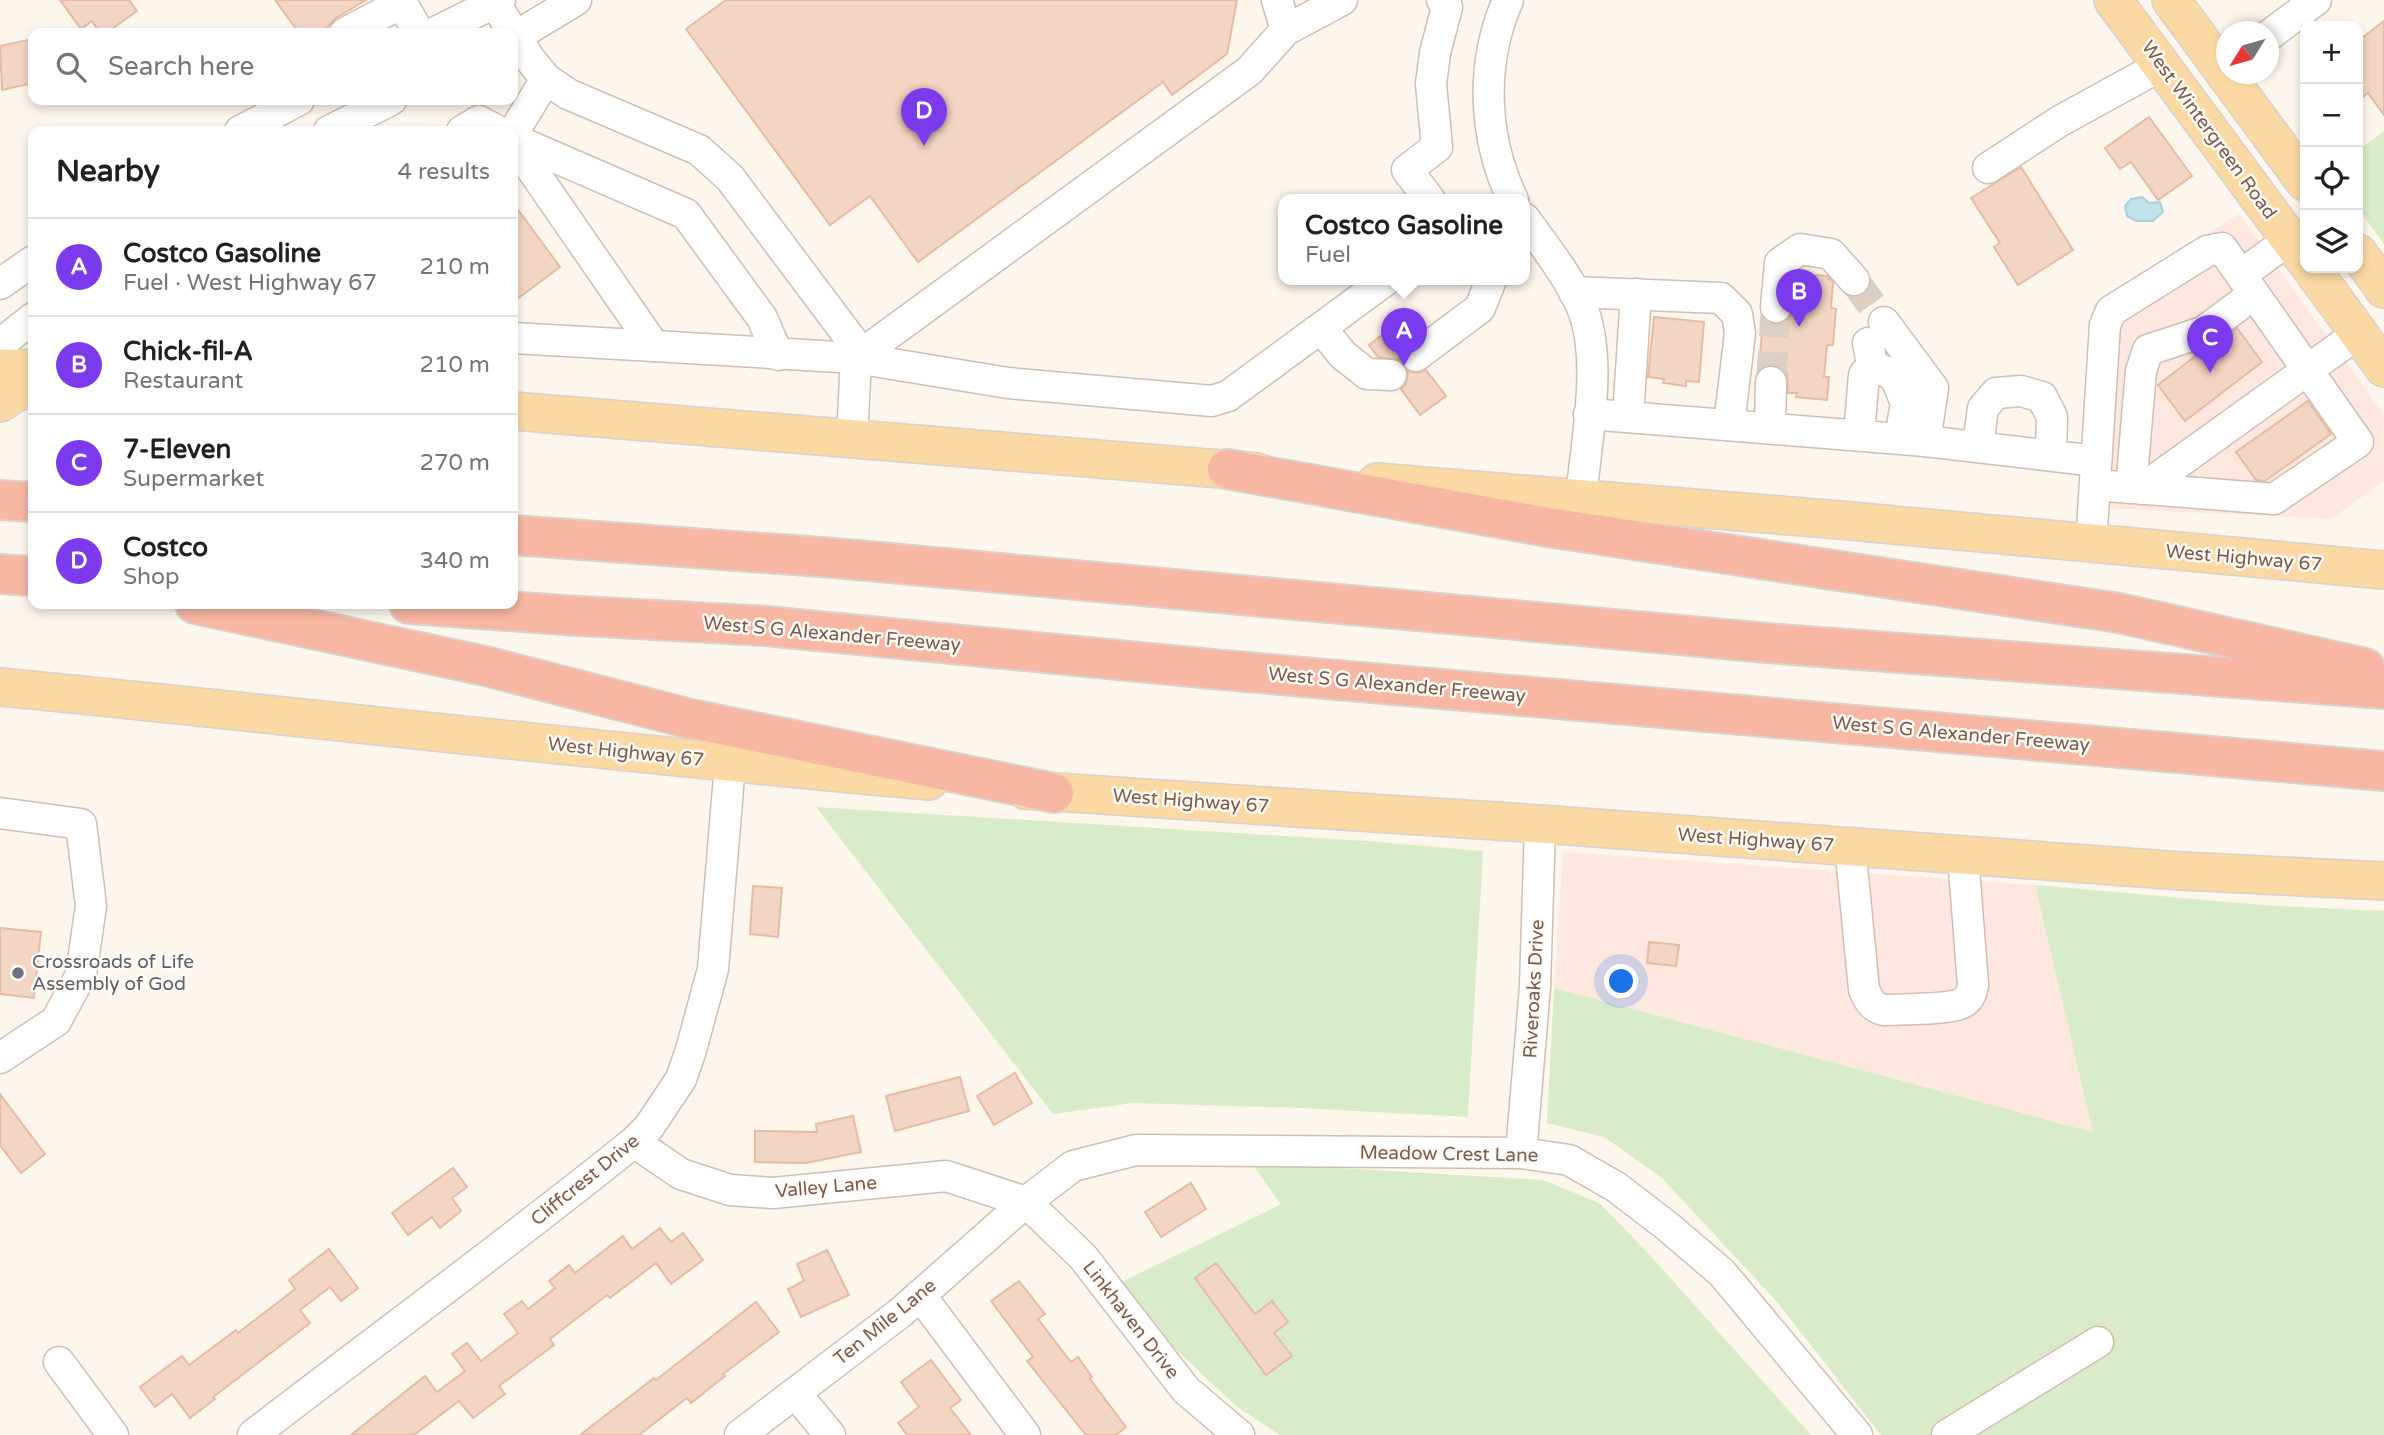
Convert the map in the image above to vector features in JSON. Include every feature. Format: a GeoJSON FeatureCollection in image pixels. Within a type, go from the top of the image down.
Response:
{"type":"FeatureCollection","features":[{"type":"Feature","properties":{"kind":"highway"},"geometry":{"type":"LineString","coordinates":[[1227,469],[1548,527],[2119,613],[2384,672]]}},
{"type":"Feature","properties":{"kind":"highway"},"geometry":{"type":"LineString","coordinates":[[0,500],[28,502]]}},
{"type":"Feature","properties":{"kind":"highway"},"geometry":{"type":"LineString","coordinates":[[518,535],[862,560],[1767,643],[2384,689]]}},
{"type":"Feature","properties":{"kind":"highway"},"geometry":{"type":"LineString","coordinates":[[0,573],[28,576]]}},
{"type":"Feature","properties":{"kind":"highway"},"geometry":{"type":"LineString","coordinates":[[218,609],[485,666],[691,719],[1054,793]]}},
{"type":"Feature","properties":{"kind":"highway","name":"West S G Alexander Freeway"},"geometry":{"type":"LineString","coordinates":[[479,609],[766,626],[1212,669],[2384,771]]}},
{"type":"Feature","properties":{"kind":"main road","name":"West Wintergreen Road"},"geometry":{"type":"LineString","coordinates":[[2113,0],[2300,242]]}},
{"type":"Feature","properties":{"kind":"main road"},"geometry":{"type":"LineString","coordinates":[[2171,0],[2216,58]]}},
{"type":"Feature","properties":{"kind":"main road"},"geometry":{"type":"LineString","coordinates":[[2236,84],[2300,175]]}},
{"type":"Feature","properties":{"kind":"main road"},"geometry":{"type":"LineString","coordinates":[[2363,260],[2384,289]]}},
{"type":"Feature","properties":{"kind":"main road"},"geometry":{"type":"LineString","coordinates":[[2315,273],[2384,368]]}},
{"type":"Feature","properties":{"kind":"main road"},"geometry":{"type":"LineString","coordinates":[[0,368],[28,369]]}},
{"type":"Feature","properties":{"kind":"main road"},"geometry":{"type":"LineString","coordinates":[[0,403],[28,387]]}},
{"type":"Feature","properties":{"kind":"main road","name":"West Highway 67"},"geometry":{"type":"LineString","coordinates":[[518,411],[1581,498],[2384,570]]}},
{"type":"Feature","properties":{"kind":"main road","name":"West Highway 67"},"geometry":{"type":"LineString","coordinates":[[0,687],[319,718],[730,764],[1054,793],[1540,824],[2182,870],[2384,881]]}},
{"type":"Feature","properties":{"kind":"street"},"geometry":{"type":"LineString","coordinates":[[518,35],[576,0]]}},
{"type":"Feature","properties":{"kind":"street"},"geometry":{"type":"LineString","coordinates":[[1277,0],[1286,30]]}},
{"type":"Feature","properties":{"kind":"street"},"geometry":{"type":"LineString","coordinates":[[856,358],[1249,71],[1286,30],[1342,0]]}},
{"type":"Feature","properties":{"kind":"street"},"geometry":{"type":"LineString","coordinates":[[1426,194],[1408,170],[1437,147],[1431,84],[1435,53],[1447,7],[1441,0]]}},
{"type":"Feature","properties":{"kind":"street"},"geometry":{"type":"LineString","coordinates":[[1508,0],[1491,49],[1488,95],[1501,174],[1509,194]]}},
{"type":"Feature","properties":{"kind":"street"},"geometry":{"type":"LineString","coordinates":[[2279,28],[2316,0]]}},
{"type":"Feature","properties":{"kind":"street"},"geometry":{"type":"LineString","coordinates":[[444,28],[496,1],[510,28]]}},
{"type":"Feature","properties":{"kind":"street"},"geometry":{"type":"LineString","coordinates":[[354,28],[402,2],[415,28]]}},
{"type":"Feature","properties":{"kind":"street"},"geometry":{"type":"LineString","coordinates":[[518,43],[546,79],[568,94],[699,150],[730,178],[853,342],[856,358],[852,438]]}},
{"type":"Feature","properties":{"kind":"street"},"geometry":{"type":"LineString","coordinates":[[1988,168],[2060,121],[2162,65]]}},
{"type":"Feature","properties":{"kind":"street"},"geometry":{"type":"LineString","coordinates":[[517,126],[546,79]]}},
{"type":"Feature","properties":{"kind":"street"},"geometry":{"type":"LineString","coordinates":[[250,126],[289,105]]}},
{"type":"Feature","properties":{"kind":"street"},"geometry":{"type":"LineString","coordinates":[[339,126],[381,105]]}},
{"type":"Feature","properties":{"kind":"street"},"geometry":{"type":"LineString","coordinates":[[470,126],[479,121],[488,126]]}},
{"type":"Feature","properties":{"kind":"street"},"geometry":{"type":"LineString","coordinates":[[518,143],[686,214],[762,318],[778,355]]}},
{"type":"Feature","properties":{"kind":"street"},"geometry":{"type":"LineString","coordinates":[[524,169],[654,346]]}},
{"type":"Feature","properties":{"kind":"street"},"geometry":{"type":"LineString","coordinates":[[1530,227],[1565,275],[1583,307],[1592,344],[1592,384],[1581,498]]}},
{"type":"Feature","properties":{"kind":"street"},"geometry":{"type":"LineString","coordinates":[[2137,488],[2141,371],[2148,350],[2203,332],[2247,284],[2300,242]]}},
{"type":"Feature","properties":{"kind":"street"},"geometry":{"type":"LineString","coordinates":[[1589,414],[1859,435],[2051,455],[2096,473],[2137,488],[2274,499],[2358,442],[2222,248],[2207,251],[2111,311],[2105,325],[2096,473],[2091,544]]}},
{"type":"Feature","properties":{"kind":"street"},"geometry":{"type":"LineString","coordinates":[[1776,307],[1780,263],[1800,249],[1831,254],[1854,280]]}},
{"type":"Feature","properties":{"kind":"street"},"geometry":{"type":"LineString","coordinates":[[1,281],[28,264]]}},
{"type":"Feature","properties":{"kind":"street"},"geometry":{"type":"LineString","coordinates":[[518,338],[856,358],[1008,383],[1212,401],[1228,396],[1380,285]]}},
{"type":"Feature","properties":{"kind":"street"},"geometry":{"type":"LineString","coordinates":[[1416,356],[1480,308],[1489,285]]}},
{"type":"Feature","properties":{"kind":"street"},"geometry":{"type":"LineString","coordinates":[[1574,292],[1721,298],[1737,314],[1740,333],[1729,425]]}},
{"type":"Feature","properties":{"kind":"street"},"geometry":{"type":"LineString","coordinates":[[1628,417],[1636,294]]}},
{"type":"Feature","properties":{"kind":"street"},"geometry":{"type":"LineString","coordinates":[[0,344],[28,322]]}},
{"type":"Feature","properties":{"kind":"street"},"geometry":{"type":"LineString","coordinates":[[1321,328],[1343,355],[1367,374],[1391,375]]}},
{"type":"Feature","properties":{"kind":"street"},"geometry":{"type":"LineString","coordinates":[[2137,488],[2359,333]]}},
{"type":"Feature","properties":{"kind":"street"},"geometry":{"type":"LineString","coordinates":[[1859,435],[1864,375],[1875,343]]}},
{"type":"Feature","properties":{"kind":"street"},"geometry":{"type":"LineString","coordinates":[[1875,343],[1933,388],[1912,440]]}},
{"type":"Feature","properties":{"kind":"street"},"geometry":{"type":"LineString","coordinates":[[1875,343],[1895,376],[1906,403],[1912,440]]}},
{"type":"Feature","properties":{"kind":"street"},"geometry":{"type":"LineString","coordinates":[[1770,428],[1771,382]]}},
{"type":"Feature","properties":{"kind":"street"},"geometry":{"type":"LineString","coordinates":[[1978,447],[1983,408],[1996,393],[2021,391],[2042,397],[2052,417],[2051,455]]}},
{"type":"Feature","properties":{"kind":"street","name":"Cliffcrest Drive"},"geometry":{"type":"LineString","coordinates":[[253,1435],[531,1226],[649,1127],[681,1079],[713,969],[730,764]]}},
{"type":"Feature","properties":{"kind":"street"},"geometry":{"type":"LineString","coordinates":[[0,813],[81,824],[91,906],[80,975],[56,1021],[0,1058]]}},
{"type":"Feature","properties":{"kind":"street","name":"Riveroaks Drive"},"geometry":{"type":"LineString","coordinates":[[1521,1153],[1535,987],[1540,824]]}},
{"type":"Feature","properties":{"kind":"street"},"geometry":{"type":"LineString","coordinates":[[1850,846],[1864,989],[1872,1004],[1884,1010],[1952,1006],[1963,1003],[1971,994],[1973,985],[1963,855]]}},
{"type":"Feature","properties":{"kind":"street","name":"Valley Lane"},"geometry":{"type":"LineString","coordinates":[[634,1142],[681,1174],[730,1190],[773,1193],[946,1176],[1026,1202]]}},
{"type":"Feature","properties":{"kind":"street","name":"Meadow Crest Lane"},"geometry":{"type":"LineString","coordinates":[[1026,1202],[1073,1166],[1136,1150],[1521,1153],[1569,1160],[1616,1186],[1722,1273],[1857,1435]]}},
{"type":"Feature","properties":{"kind":"street","name":"Ten Mile Lane"},"geometry":{"type":"LineString","coordinates":[[740,1435],[920,1295],[1026,1202]]}},
{"type":"Feature","properties":{"kind":"street","name":"Linkhaven Drive"},"geometry":{"type":"LineString","coordinates":[[1026,1202],[1083,1257],[1186,1390],[1239,1435]]}},
{"type":"Feature","properties":{"kind":"street"},"geometry":{"type":"LineString","coordinates":[[920,1295],[1025,1435]]}},
{"type":"Feature","properties":{"kind":"street"},"geometry":{"type":"LineString","coordinates":[[1947,1435],[2098,1342]]}},
{"type":"Feature","properties":{"kind":"street"},"geometry":{"type":"LineString","coordinates":[[58,1362],[113,1435]]}},
{"type":"Feature","properties":{"kind":"street"},"geometry":{"type":"LineString","coordinates":[[796,1394],[830,1435]]}},
{"type":"Feature","properties":{"kind":"shaded area"},"geometry":{"type":"Polygon","coordinates":[[[2239,214],[2384,415],[2384,481],[2331,519],[2079,507],[2094,304],[2239,214]]]}},
{"type":"Feature","properties":{"kind":"shaded area"},"geometry":{"type":"Polygon","coordinates":[[[1563,852],[2035,885],[2094,1132],[1554,988],[1563,852]]]}},
{"type":"Feature","properties":{"kind":"green space"},"geometry":{"type":"Polygon","coordinates":[[[2384,131],[2384,244],[2363,215],[2363,147],[2384,131]]]}},
{"type":"Feature","properties":{"kind":"green space"},"geometry":{"type":"Polygon","coordinates":[[[816,807],[1366,841],[1483,851],[1468,1117],[1133,1103],[1053,1114],[816,807]]]}},
{"type":"Feature","properties":{"kind":"green space"},"geometry":{"type":"Polygon","coordinates":[[[2035,885],[2263,905],[2384,911],[2384,1435],[1881,1435],[1778,1303],[1662,1178],[1604,1137],[1547,1123],[1554,988],[2093,1132],[2035,885]]]}},
{"type":"Feature","properties":{"kind":"green space"},"geometry":{"type":"Polygon","coordinates":[[[1251,1163],[1543,1180],[1599,1203],[1647,1252],[1811,1435],[1280,1435],[1236,1406],[1168,1342],[1122,1282],[1281,1204],[1251,1163]]]}},
{"type":"Feature","properties":{"kind":"water"},"geometry":{"type":"Polygon","coordinates":[[[2142,197],[2149,203],[2160,202],[2163,212],[2153,221],[2136,221],[2127,216],[2125,206],[2131,199],[2142,197]]]}},
{"type":"Feature","properties":{"kind":"building"},"geometry":{"type":"Polygon","coordinates":[[[60,0],[129,0],[137,11],[113,28],[97,28],[92,21],[80,28],[60,0]]]}},
{"type":"Feature","properties":{"kind":"building"},"geometry":{"type":"Polygon","coordinates":[[[275,0],[366,0],[336,18],[327,28],[295,28],[275,0]]]}},
{"type":"Feature","properties":{"kind":"building"},"geometry":{"type":"Polygon","coordinates":[[[726,0],[1237,0],[1227,54],[1172,95],[1163,82],[918,262],[870,196],[830,225],[686,29],[726,0]]]}},
{"type":"Feature","properties":{"kind":"building"},"geometry":{"type":"Polygon","coordinates":[[[2384,21],[2384,115],[2368,93],[2363,97],[2363,37],[2384,21]]]}},
{"type":"Feature","properties":{"kind":"building"},"geometry":{"type":"Polygon","coordinates":[[[28,40],[28,84],[2,90],[0,46],[28,40]]]}},
{"type":"Feature","properties":{"kind":"building"},"geometry":{"type":"Polygon","coordinates":[[[2149,117],[2192,176],[2158,200],[2131,162],[2120,169],[2105,148],[2149,117]]]}},
{"type":"Feature","properties":{"kind":"building"},"geometry":{"type":"Polygon","coordinates":[[[2021,167],[2073,250],[2018,285],[1994,247],[2000,243],[1971,198],[2021,167]]]}},
{"type":"Feature","properties":{"kind":"building"},"geometry":{"type":"Polygon","coordinates":[[[518,210],[560,267],[518,298],[518,210]]]}},
{"type":"Feature","properties":{"kind":"building"},"geometry":{"type":"Polygon","coordinates":[[[1797,274],[1827,276],[1833,282],[1831,308],[1836,309],[1833,345],[1827,345],[1824,377],[1829,377],[1827,400],[1796,397],[1797,393],[1788,393],[1787,374],[1779,367],[1771,365],[1759,370],[1763,318],[1775,324],[1784,323],[1790,318],[1794,308],[1797,274]]]}},
{"type":"Feature","properties":{"kind":"building"},"geometry":{"type":"Polygon","coordinates":[[[1654,317],[1704,322],[1699,382],[1686,381],[1686,386],[1663,383],[1664,379],[1648,377],[1654,317]]]}},
{"type":"Feature","properties":{"kind":"building"},"geometry":{"type":"Polygon","coordinates":[[[1394,326],[1406,342],[1400,350],[1399,360],[1378,357],[1369,345],[1394,326]]]}},
{"type":"Feature","properties":{"kind":"building"},"geometry":{"type":"Polygon","coordinates":[[[2237,328],[2262,362],[2185,421],[2158,385],[2237,328]]]}},
{"type":"Feature","properties":{"kind":"building"},"geometry":{"type":"Polygon","coordinates":[[[1426,370],[1446,396],[1420,415],[1401,389],[1406,384],[1408,371],[1417,373],[1426,370]]]}},
{"type":"Feature","properties":{"kind":"building"},"geometry":{"type":"Polygon","coordinates":[[[2308,401],[2331,434],[2265,481],[2256,480],[2236,452],[2308,401]]]}},
{"type":"Feature","properties":{"kind":"building"},"geometry":{"type":"Polygon","coordinates":[[[753,886],[782,888],[778,937],[750,934],[753,886]]]}},
{"type":"Feature","properties":{"kind":"building","name":"Crossroads of Life Assembly of God"},"geometry":{"type":"Polygon","coordinates":[[[0,928],[41,932],[34,998],[0,994],[0,928]]]}},
{"type":"Feature","properties":{"kind":"building"},"geometry":{"type":"Polygon","coordinates":[[[1649,942],[1679,945],[1676,966],[1647,963],[1649,942]]]}},
{"type":"Feature","properties":{"kind":"building"},"geometry":{"type":"Polygon","coordinates":[[[1015,1073],[1032,1103],[994,1125],[977,1096],[1015,1073]]]}},
{"type":"Feature","properties":{"kind":"building"},"geometry":{"type":"Polygon","coordinates":[[[960,1077],[969,1111],[895,1131],[886,1096],[960,1077]]]}},
{"type":"Feature","properties":{"kind":"building"},"geometry":{"type":"Polygon","coordinates":[[[0,1094],[45,1154],[21,1173],[0,1145],[0,1094]]]}},
{"type":"Feature","properties":{"kind":"building"},"geometry":{"type":"Polygon","coordinates":[[[853,1116],[861,1152],[806,1163],[755,1162],[755,1131],[817,1132],[816,1124],[853,1116]]]}},
{"type":"Feature","properties":{"kind":"building"},"geometry":{"type":"Polygon","coordinates":[[[453,1168],[467,1187],[452,1198],[461,1211],[440,1228],[432,1217],[408,1235],[392,1213],[453,1168]]]}},
{"type":"Feature","properties":{"kind":"building"},"geometry":{"type":"Polygon","coordinates":[[[1191,1183],[1206,1209],[1161,1237],[1145,1212],[1191,1183]]]}},
{"type":"Feature","properties":{"kind":"building"},"geometry":{"type":"Polygon","coordinates":[[[660,1228],[671,1242],[683,1233],[703,1260],[671,1284],[656,1263],[610,1298],[607,1295],[550,1339],[554,1345],[499,1386],[505,1394],[473,1418],[459,1401],[414,1435],[351,1435],[425,1376],[437,1392],[465,1371],[452,1354],[467,1343],[481,1361],[518,1333],[504,1314],[522,1301],[528,1309],[555,1288],[549,1281],[569,1265],[575,1273],[623,1236],[632,1249],[660,1228]]]}},
{"type":"Feature","properties":{"kind":"building"},"geometry":{"type":"Polygon","coordinates":[[[329,1249],[358,1288],[341,1301],[330,1287],[300,1310],[310,1323],[213,1397],[215,1399],[190,1418],[172,1394],[155,1407],[140,1387],[182,1356],[189,1365],[236,1330],[238,1333],[295,1289],[289,1280],[329,1249]]]}},
{"type":"Feature","properties":{"kind":"building"},"geometry":{"type":"Polygon","coordinates":[[[827,1250],[849,1295],[801,1317],[788,1289],[804,1281],[797,1264],[827,1250]]]}},
{"type":"Feature","properties":{"kind":"building"},"geometry":{"type":"Polygon","coordinates":[[[1216,1263],[1255,1314],[1272,1301],[1288,1322],[1274,1333],[1292,1356],[1266,1375],[1195,1278],[1216,1263]]]}},
{"type":"Feature","properties":{"kind":"building"},"geometry":{"type":"Polygon","coordinates":[[[1019,1281],[1045,1314],[1038,1319],[1071,1362],[1078,1357],[1092,1377],[1090,1379],[1126,1427],[1116,1435],[1086,1435],[1027,1361],[1033,1357],[991,1301],[1019,1281]]]}},
{"type":"Feature","properties":{"kind":"building"},"geometry":{"type":"Polygon","coordinates":[[[756,1302],[779,1332],[723,1374],[725,1376],[691,1403],[687,1398],[639,1435],[580,1435],[654,1378],[656,1380],[756,1302]]]}},
{"type":"Feature","properties":{"kind":"building"},"geometry":{"type":"Polygon","coordinates":[[[931,1360],[961,1400],[950,1408],[971,1435],[907,1435],[898,1423],[919,1407],[901,1382],[931,1360]]]}},
{"type":"Feature","properties":{"kind":"tunnel"},"geometry":{"type":"LineString","coordinates":[[1854,280],[1884,322]]}},
{"type":"Feature","properties":{"kind":"tunnel"},"geometry":{"type":"LineString","coordinates":[[1771,382],[1776,307]]}},
{"type":"Feature","properties":{"kind":"place","name":"Costco"},"geometry":{"type":"Point","coordinates":[924,146]}},
{"type":"Feature","properties":{"kind":"place","name":"Chick-fil-A"},"geometry":{"type":"Point","coordinates":[1799,327]}},
{"type":"Feature","properties":{"kind":"place","name":"Costco Gasoline"},"geometry":{"type":"Point","coordinates":[1404,366]}},
{"type":"Feature","properties":{"kind":"place","name":"7-Eleven"},"geometry":{"type":"Point","coordinates":[2210,373]}},
{"type":"Feature","properties":{"kind":"place","name":"Crossroads of Life Assembly of God"},"geometry":{"type":"Point","coordinates":[18,973]}}]}
